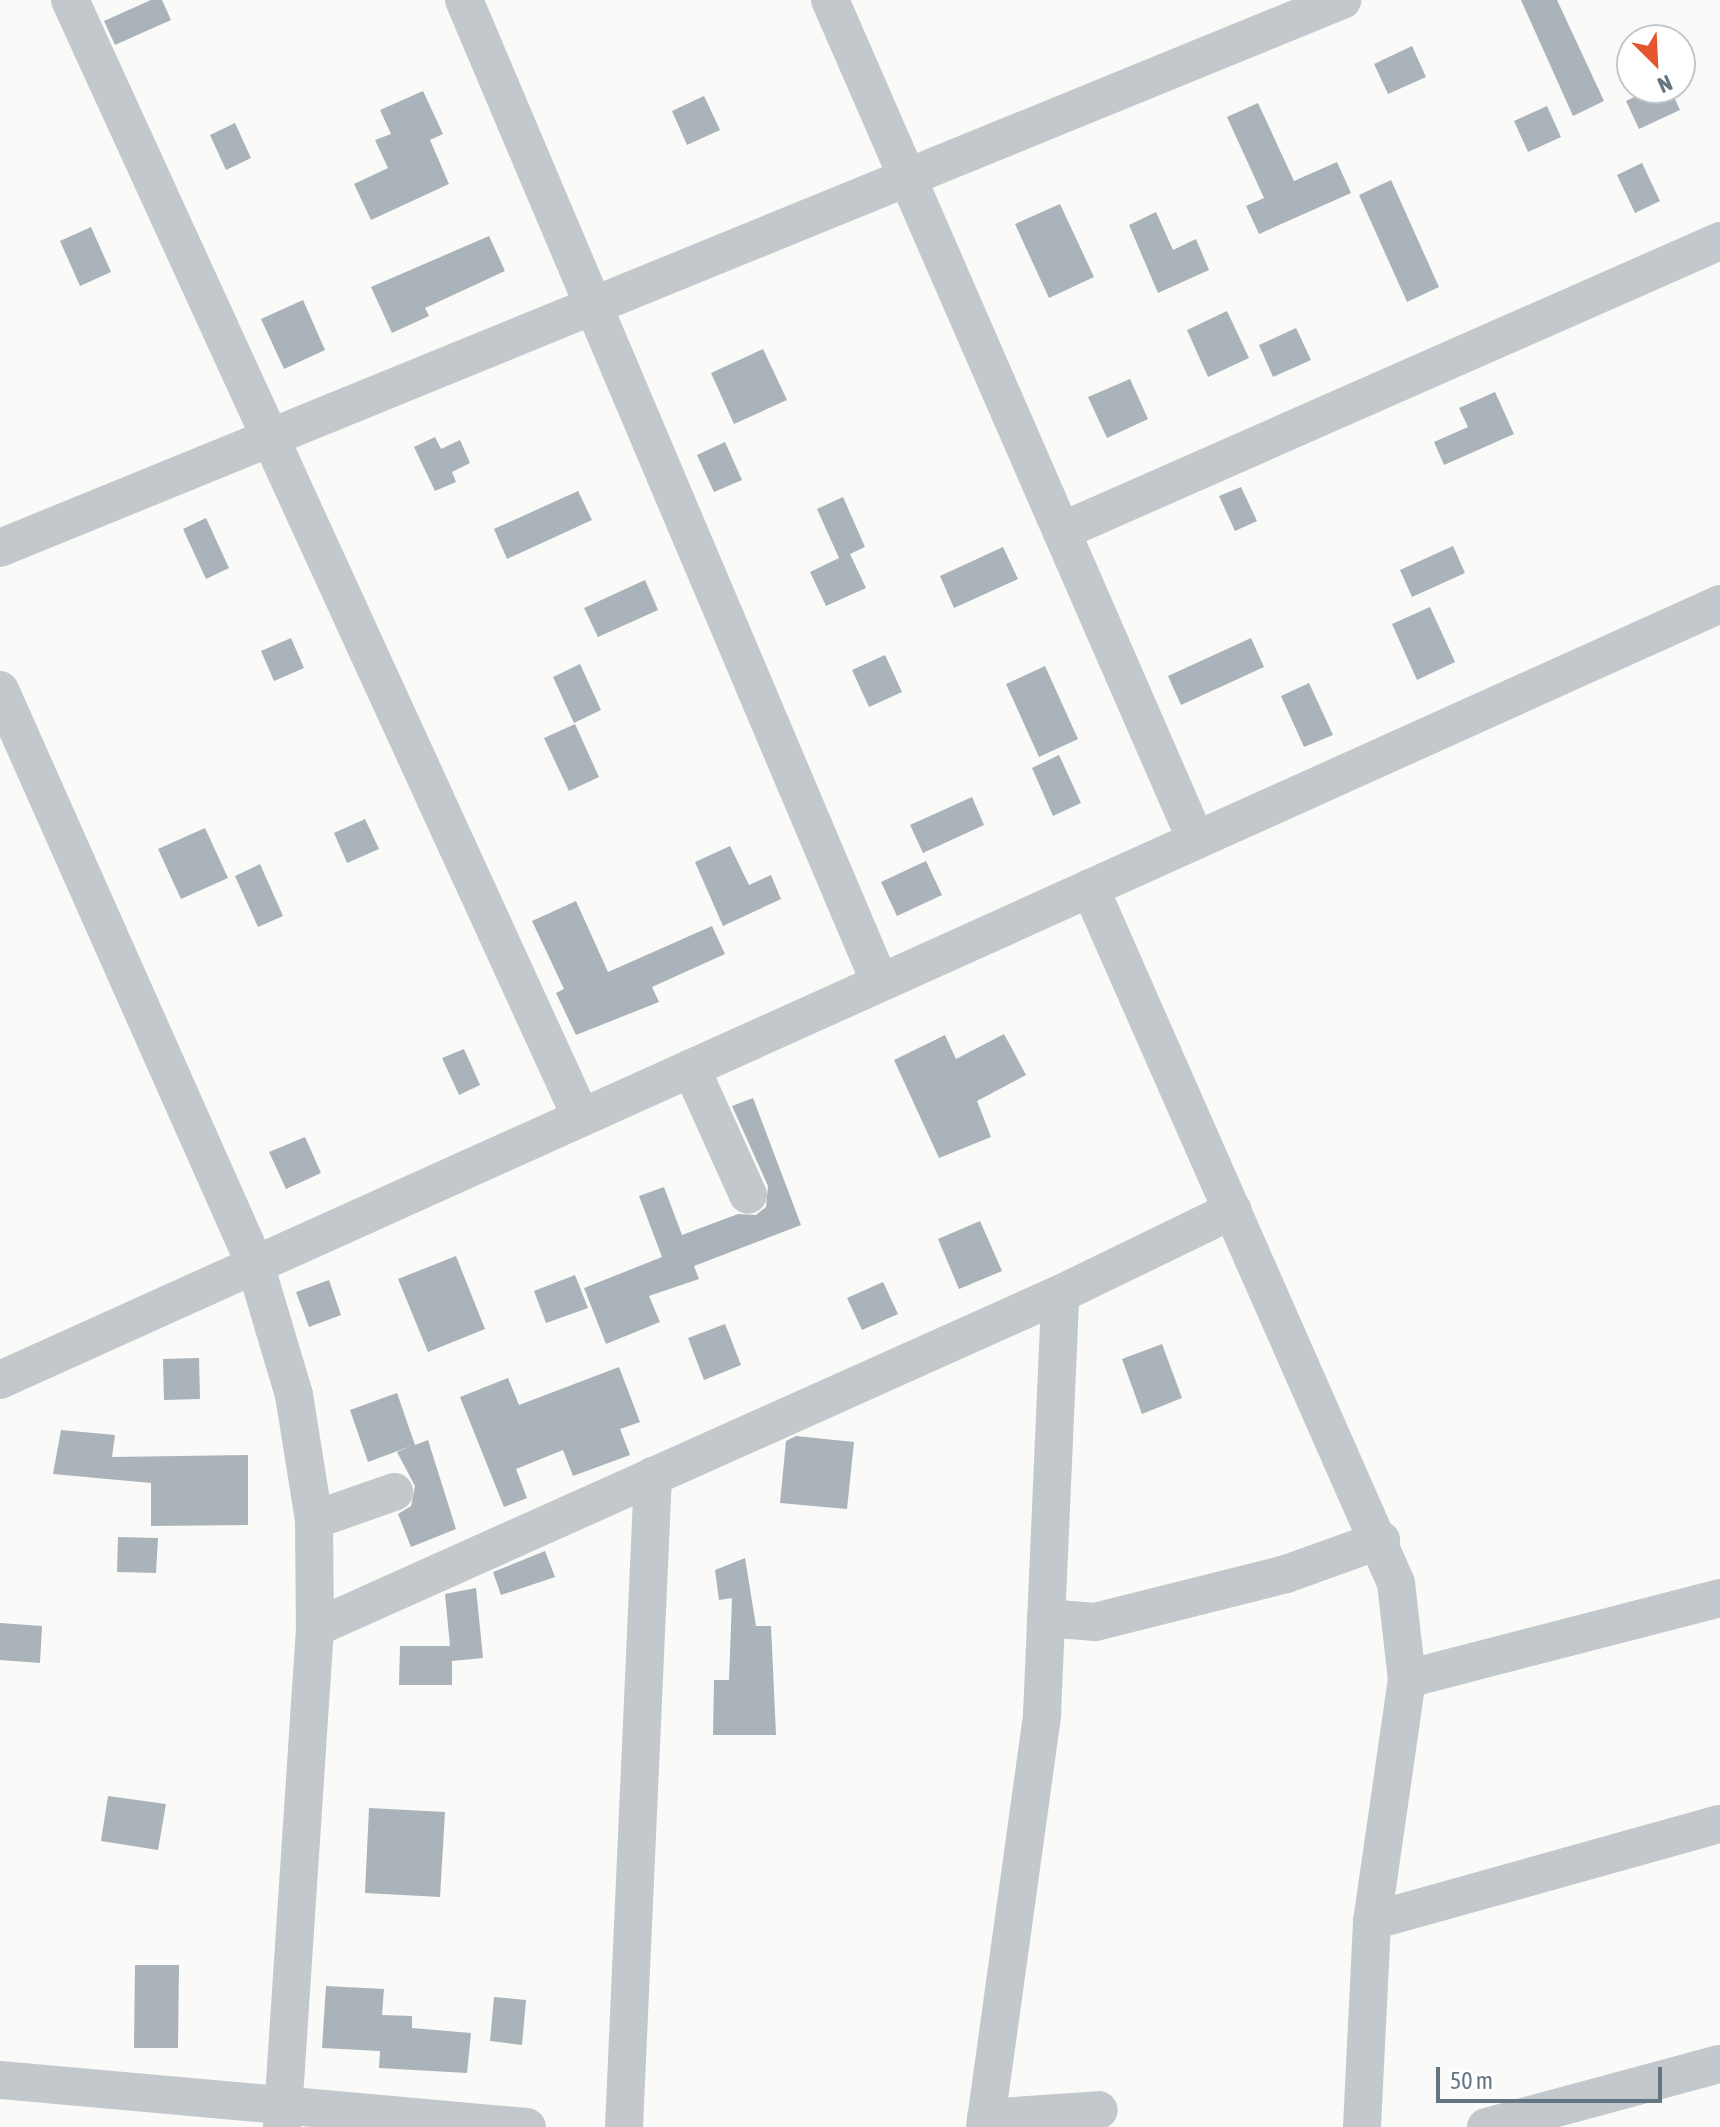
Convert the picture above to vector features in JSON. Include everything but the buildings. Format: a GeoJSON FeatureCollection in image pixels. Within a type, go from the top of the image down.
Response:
{"type":"FeatureCollection","features":[{"type":"Feature","properties":{"kind":"street"},"geometry":{"type":"LineString","coordinates":[[70,0],[273,437],[581,1117]]}},
{"type":"Feature","properties":{"kind":"street"},"geometry":{"type":"LineString","coordinates":[[464,0],[880,983]]}},
{"type":"Feature","properties":{"kind":"street"},"geometry":{"type":"LineString","coordinates":[[830,0],[1196,840]]}},
{"type":"Feature","properties":{"kind":"street"},"geometry":{"type":"LineString","coordinates":[[0,548],[1342,0]]}},
{"type":"Feature","properties":{"kind":"street"},"geometry":{"type":"LineString","coordinates":[[1062,531],[1720,241]]}},
{"type":"Feature","properties":{"kind":"street"},"geometry":{"type":"LineString","coordinates":[[0,1380],[1720,604]]}},
{"type":"Feature","properties":{"kind":"street"},"geometry":{"type":"LineString","coordinates":[[0,690],[255,1264],[294,1395],[314,1520],[315,1628],[284,2115]]}},
{"type":"Feature","properties":{"kind":"street"},"geometry":{"type":"LineString","coordinates":[[1090,888],[1381,1540],[1396,1583],[1407,1679],[1372,1921],[1362,2127]]}},
{"type":"Feature","properties":{"kind":"street"},"geometry":{"type":"LineString","coordinates":[[691,1068],[748,1195]]}},
{"type":"Feature","properties":{"kind":"street"},"geometry":{"type":"LineString","coordinates":[[315,1628],[1060,1294],[1233,1210]]}},
{"type":"Feature","properties":{"kind":"street"},"geometry":{"type":"LineString","coordinates":[[1060,1294],[1042,1714],[985,2123],[1099,2110]]}},
{"type":"Feature","properties":{"kind":"street"},"geometry":{"type":"LineString","coordinates":[[624,2127],[653,1476]]}},
{"type":"Feature","properties":{"kind":"street"},"geometry":{"type":"LineString","coordinates":[[314,1520],[394,1492]]}},
{"type":"Feature","properties":{"kind":"street"},"geometry":{"type":"LineString","coordinates":[[1046,1618],[1095,1622],[1286,1574],[1381,1540]]}},
{"type":"Feature","properties":{"kind":"street"},"geometry":{"type":"LineString","coordinates":[[1407,1679],[1720,1598]]}},
{"type":"Feature","properties":{"kind":"street"},"geometry":{"type":"LineString","coordinates":[[1372,1921],[1720,1824]]}},
{"type":"Feature","properties":{"kind":"street"},"geometry":{"type":"LineString","coordinates":[[1486,2127],[1720,2064]]}},
{"type":"Feature","properties":{"kind":"street"},"geometry":{"type":"LineString","coordinates":[[0,2080],[284,2115],[527,2127]]}}]}
